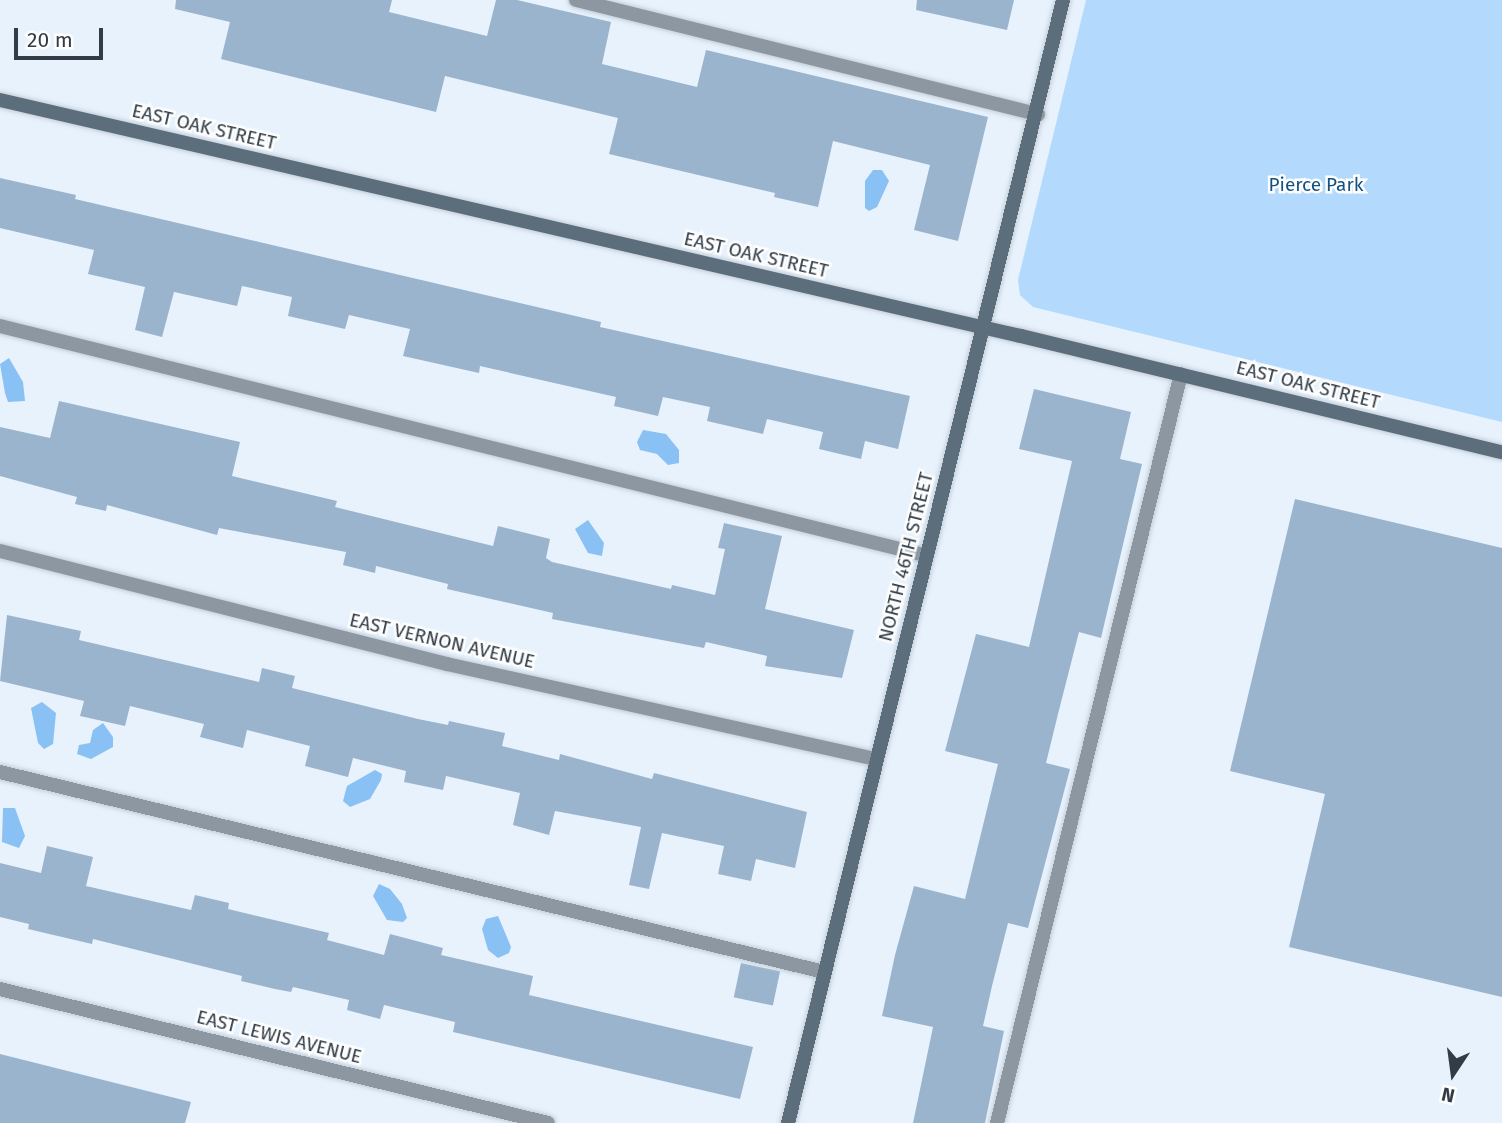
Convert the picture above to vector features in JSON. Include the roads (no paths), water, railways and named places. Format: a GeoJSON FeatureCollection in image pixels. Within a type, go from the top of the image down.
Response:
{"type":"FeatureCollection","features":[{"type":"Feature","properties":{"kind":"street"},"geometry":{"type":"LineString","coordinates":[[576,0],[1038,114]]}},
{"type":"Feature","properties":{"kind":"street","name":"NORTH 46TH STREET"},"geometry":{"type":"LineString","coordinates":[[788,1123],[924,555],[985,327],[1038,114],[1063,0]]}},
{"type":"Feature","properties":{"kind":"street","name":"EAST OAK STREET"},"geometry":{"type":"LineString","coordinates":[[0,100],[985,327],[1502,452]]}},
{"type":"Feature","properties":{"kind":"street"},"geometry":{"type":"LineString","coordinates":[[0,326],[924,555]]}},
{"type":"Feature","properties":{"kind":"street"},"geometry":{"type":"LineString","coordinates":[[997,1123],[1181,374]]}},
{"type":"Feature","properties":{"kind":"street","name":"EAST VERNON AVENUE"},"geometry":{"type":"LineString","coordinates":[[0,551],[447,664],[877,759]]}},
{"type":"Feature","properties":{"kind":"street"},"geometry":{"type":"LineString","coordinates":[[0,772],[824,972]]}},
{"type":"Feature","properties":{"kind":"street","name":"EAST LEWIS AVENUE"},"geometry":{"type":"LineString","coordinates":[[0,989],[548,1123]]}},
{"type":"Feature","properties":{"kind":"park label","name":"Pierce Park"},"geometry":{"type":"Point","coordinates":[1316,185]}}]}
